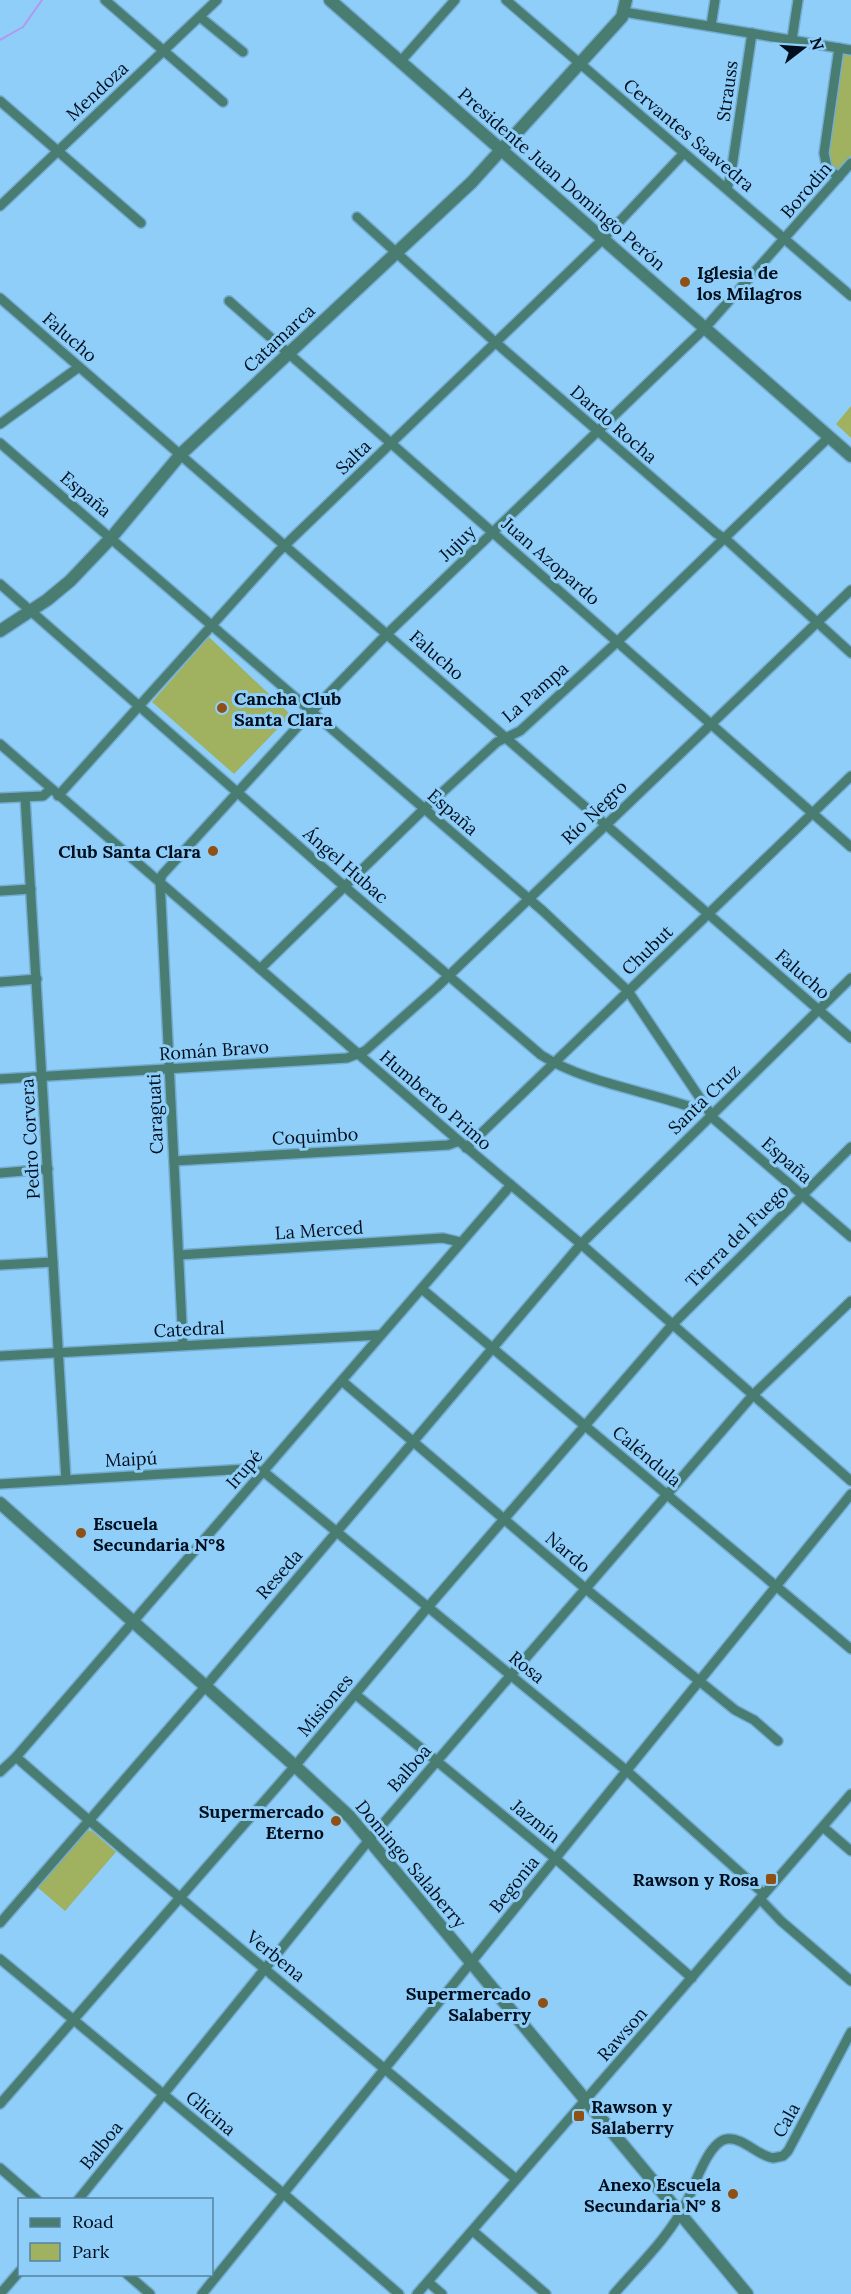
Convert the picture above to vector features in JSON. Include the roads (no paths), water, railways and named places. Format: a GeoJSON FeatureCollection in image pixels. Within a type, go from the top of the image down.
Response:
{"type":"FeatureCollection","features":[{"type":"Feature","properties":{"kind":"street"},"geometry":{"type":"LineString","coordinates":[[105,0],[223,102]]}},
{"type":"Feature","properties":{"kind":"street","name":"Mendoza"},"geometry":{"type":"LineString","coordinates":[[0,206],[218,0]]}},
{"type":"Feature","properties":{"kind":"street","name":"Presidente Juan Domingo Perón"},"geometry":{"type":"LineString","coordinates":[[330,0],[851,456]]}},
{"type":"Feature","properties":{"kind":"street"},"geometry":{"type":"LineString","coordinates":[[400,62],[455,0]]}},
{"type":"Feature","properties":{"kind":"street","name":"Cervantes Saavedra"},"geometry":{"type":"LineString","coordinates":[[506,0],[851,296]]}},
{"type":"Feature","properties":{"kind":"street"},"geometry":{"type":"LineString","coordinates":[[711,26],[715,0]]}},
{"type":"Feature","properties":{"kind":"street"},"geometry":{"type":"LineString","coordinates":[[792,39],[798,0]]}},
{"type":"Feature","properties":{"kind":"street"},"geometry":{"type":"LineString","coordinates":[[625,6],[711,26],[851,50]]}},
{"type":"Feature","properties":{"kind":"street","name":"Catamarca"},"geometry":{"type":"LineString","coordinates":[[0,631],[59,591],[111,537],[181,454],[397,254],[502,150],[622,17],[625,6]]}},
{"type":"Feature","properties":{"kind":"street"},"geometry":{"type":"LineString","coordinates":[[200,17],[243,52]]}},
{"type":"Feature","properties":{"kind":"street","name":"Strauss"},"geometry":{"type":"LineString","coordinates":[[727,189],[752,33]]}},
{"type":"Feature","properties":{"kind":"street"},"geometry":{"type":"LineString","coordinates":[[839,48],[824,153],[828,168],[839,177]]}},
{"type":"Feature","properties":{"kind":"street"},"geometry":{"type":"LineString","coordinates":[[0,101],[141,223]]}},
{"type":"Feature","properties":{"kind":"street","name":"Salta"},"geometry":{"type":"LineString","coordinates":[[55,793],[140,706],[285,545],[603,238],[684,153]]}},
{"type":"Feature","properties":{"kind":"street","name":"Borodin"},"geometry":{"type":"LineString","coordinates":[[786,238],[851,163]]}},
{"type":"Feature","properties":{"kind":"street","name":"Dardo Rocha"},"geometry":{"type":"LineString","coordinates":[[357,217],[495,342],[723,538],[851,654]]}},
{"type":"Feature","properties":{"kind":"street","name":"Jujuy"},"geometry":{"type":"LineString","coordinates":[[160,881],[162,875],[237,791],[311,712],[387,634],[705,328],[786,238]]}},
{"type":"Feature","properties":{"kind":"street","name":"Falucho"},"geometry":{"type":"LineString","coordinates":[[0,298],[851,1038]]}},
{"type":"Feature","properties":{"kind":"street","name":"Juan Azopardo"},"geometry":{"type":"LineString","coordinates":[[229,301],[851,847]]}},
{"type":"Feature","properties":{"kind":"street"},"geometry":{"type":"LineString","coordinates":[[0,424],[79,367]]}},
{"type":"Feature","properties":{"kind":"street","name":"La Pampa"},"geometry":{"type":"LineString","coordinates":[[261,968],[424,809],[497,742],[520,730],[675,588],[723,538],[829,437]]}},
{"type":"Feature","properties":{"kind":"street","name":"España"},"geometry":{"type":"LineString","coordinates":[[0,443],[528,898],[628,991],[711,1115],[851,1237]]}},
{"type":"Feature","properties":{"kind":"street","name":"Ángel Hubac"},"geometry":{"type":"LineString","coordinates":[[0,584],[344,886],[541,1055],[554,1063],[694,1108],[704,1106]]}},
{"type":"Feature","properties":{"kind":"street","name":"Río Negro"},"geometry":{"type":"LineString","coordinates":[[359,1055],[448,975],[851,590]]}},
{"type":"Feature","properties":{"kind":"street","name":"Humberto Primo"},"geometry":{"type":"LineString","coordinates":[[0,744],[851,1481]]}},
{"type":"Feature","properties":{"kind":"street","name":"Chubut"},"geometry":{"type":"LineString","coordinates":[[462,1145],[554,1063],[851,776]]}},
{"type":"Feature","properties":{"kind":"street"},"geometry":{"type":"LineString","coordinates":[[0,798],[43,796],[55,793]]}},
{"type":"Feature","properties":{"kind":"street","name":"Pedro Corvera"},"geometry":{"type":"LineString","coordinates":[[26,797],[66,1480]]}},
{"type":"Feature","properties":{"kind":"street","name":"Caraguati"},"geometry":{"type":"LineString","coordinates":[[160,881],[183,1345]]}},
{"type":"Feature","properties":{"kind":"street"},"geometry":{"type":"LineString","coordinates":[[0,891],[31,890]]}},
{"type":"Feature","properties":{"kind":"street","name":"Santa Cruz"},"geometry":{"type":"LineString","coordinates":[[580,1244],[851,978]]}},
{"type":"Feature","properties":{"kind":"street"},"geometry":{"type":"LineString","coordinates":[[0,982],[37,979]]}},
{"type":"Feature","properties":{"kind":"street","name":"Román Bravo"},"geometry":{"type":"LineString","coordinates":[[0,1079],[347,1058],[359,1055]]}},
{"type":"Feature","properties":{"kind":"street","name":"Coquimbo"},"geometry":{"type":"LineString","coordinates":[[174,1161],[462,1145]]}},
{"type":"Feature","properties":{"kind":"street","name":"Tierra del Fuego"},"geometry":{"type":"LineString","coordinates":[[672,1325],[851,1147]]}},
{"type":"Feature","properties":{"kind":"street"},"geometry":{"type":"LineString","coordinates":[[0,1173],[48,1169]]}},
{"type":"Feature","properties":{"kind":"street","name":"Irupé"},"geometry":{"type":"LineString","coordinates":[[0,1772],[16,1757],[511,1185]]}},
{"type":"Feature","properties":{"kind":"street","name":"La Merced"},"geometry":{"type":"LineString","coordinates":[[179,1255],[443,1238],[460,1242]]}},
{"type":"Feature","properties":{"kind":"street","name":"Reseda"},"geometry":{"type":"LineString","coordinates":[[0,1923],[337,1532],[580,1244]]}},
{"type":"Feature","properties":{"kind":"street"},"geometry":{"type":"LineString","coordinates":[[0,1264],[53,1262]]}},
{"type":"Feature","properties":{"kind":"street","name":"Caléndula"},"geometry":{"type":"LineString","coordinates":[[422,1289],[851,1649]]}},
{"type":"Feature","properties":{"kind":"street","name":"Balboa"},"geometry":{"type":"LineString","coordinates":[[79,2198],[369,1840],[511,1675],[753,1395],[851,1301]]}},
{"type":"Feature","properties":{"kind":"street","name":"Misiones"},"geometry":{"type":"LineString","coordinates":[[0,2104],[295,1766],[428,1607],[672,1325]]}},
{"type":"Feature","properties":{"kind":"street","name":"Catedral"},"geometry":{"type":"LineString","coordinates":[[0,1356],[380,1335]]}},
{"type":"Feature","properties":{"kind":"street","name":"Nardo"},"geometry":{"type":"LineString","coordinates":[[342,1381],[586,1589],[735,1710],[754,1720],[778,1741]]}},
{"type":"Feature","properties":{"kind":"street","name":"Maipú"},"geometry":{"type":"LineString","coordinates":[[0,1484],[247,1469],[264,1472]]}},
{"type":"Feature","properties":{"kind":"street","name":"Rosa"},"geometry":{"type":"LineString","coordinates":[[264,1472],[627,1771],[762,1896],[781,1921],[851,1981]]}},
{"type":"Feature","properties":{"kind":"street","name":"Begonia"},"geometry":{"type":"LineString","coordinates":[[202,2294],[851,1494]]}},
{"type":"Feature","properties":{"kind":"street","name":"Domingo Salaberry"},"geometry":{"type":"LineString","coordinates":[[0,1503],[343,1810],[747,2294]]}},
{"type":"Feature","properties":{"kind":"street","name":"Jazmín"},"geometry":{"type":"LineString","coordinates":[[355,1695],[556,1859],[692,1978]]}},
{"type":"Feature","properties":{"kind":"street","name":"Verbena"},"geometry":{"type":"LineString","coordinates":[[16,1757],[178,1898],[516,2179]]}},
{"type":"Feature","properties":{"kind":"street","name":"Rawson"},"geometry":{"type":"LineString","coordinates":[[417,2294],[851,1794]]}},
{"type":"Feature","properties":{"kind":"street"},"geometry":{"type":"LineString","coordinates":[[823,1827],[851,1851]]}},
{"type":"Feature","properties":{"kind":"street","name":"Glicina"},"geometry":{"type":"LineString","coordinates":[[0,1959],[284,2194],[399,2294]]}},
{"type":"Feature","properties":{"kind":"street","name":"Cala"},"geometry":{"type":"LineString","coordinates":[[614,2294],[680,2215],[713,2147],[723,2140],[736,2140],[773,2158],[783,2156],[788,2151],[851,2032]]}},
{"type":"Feature","properties":{"kind":"street"},"geometry":{"type":"LineString","coordinates":[[0,2168],[36,2198]]}},
{"type":"Feature","properties":{"kind":"street"},"geometry":{"type":"LineString","coordinates":[[473,2231],[546,2294]]}},
{"type":"Feature","properties":{"kind":"street"},"geometry":{"type":"LineString","coordinates":[[0,2294],[18,2273]]}},
{"type":"Feature","properties":{"kind":"street"},"geometry":{"type":"LineString","coordinates":[[129,2276],[150,2294]]}},
{"type":"Feature","properties":{"kind":"street"},"geometry":{"type":"LineString","coordinates":[[428,2282],[442,2294]]}},
{"type":"Feature","properties":{"kind":"waterway"},"geometry":{"type":"LineString","coordinates":[[0,40],[23,27],[42,0]]}},
{"type":"Feature","properties":{"kind":"place","name":"Iglesia de los Milagros"},"geometry":{"type":"Point","coordinates":[685,282]}},
{"type":"Feature","properties":{"kind":"place","name":"Cancha Club Santa Clara"},"geometry":{"type":"Point","coordinates":[222,708]}},
{"type":"Feature","properties":{"kind":"place","name":"Club Santa Clara"},"geometry":{"type":"Point","coordinates":[213,851]}},
{"type":"Feature","properties":{"kind":"place","name":"Escuela Secundaria N°8"},"geometry":{"type":"Point","coordinates":[81,1533]}},
{"type":"Feature","properties":{"kind":"place","name":"Supermercado Eterno"},"geometry":{"type":"Point","coordinates":[336,1821]}},
{"type":"Feature","properties":{"kind":"place","name":"Rawson y Rosa"},"geometry":{"type":"Point","coordinates":[771,1879]}},
{"type":"Feature","properties":{"kind":"place","name":"Supermercado Salaberry"},"geometry":{"type":"Point","coordinates":[543,2003]}},
{"type":"Feature","properties":{"kind":"place","name":"Rawson y Salaberry"},"geometry":{"type":"Point","coordinates":[579,2116]}},
{"type":"Feature","properties":{"kind":"place","name":"Anexo Escuela Secundaria N° 8"},"geometry":{"type":"Point","coordinates":[733,2194]}}]}
